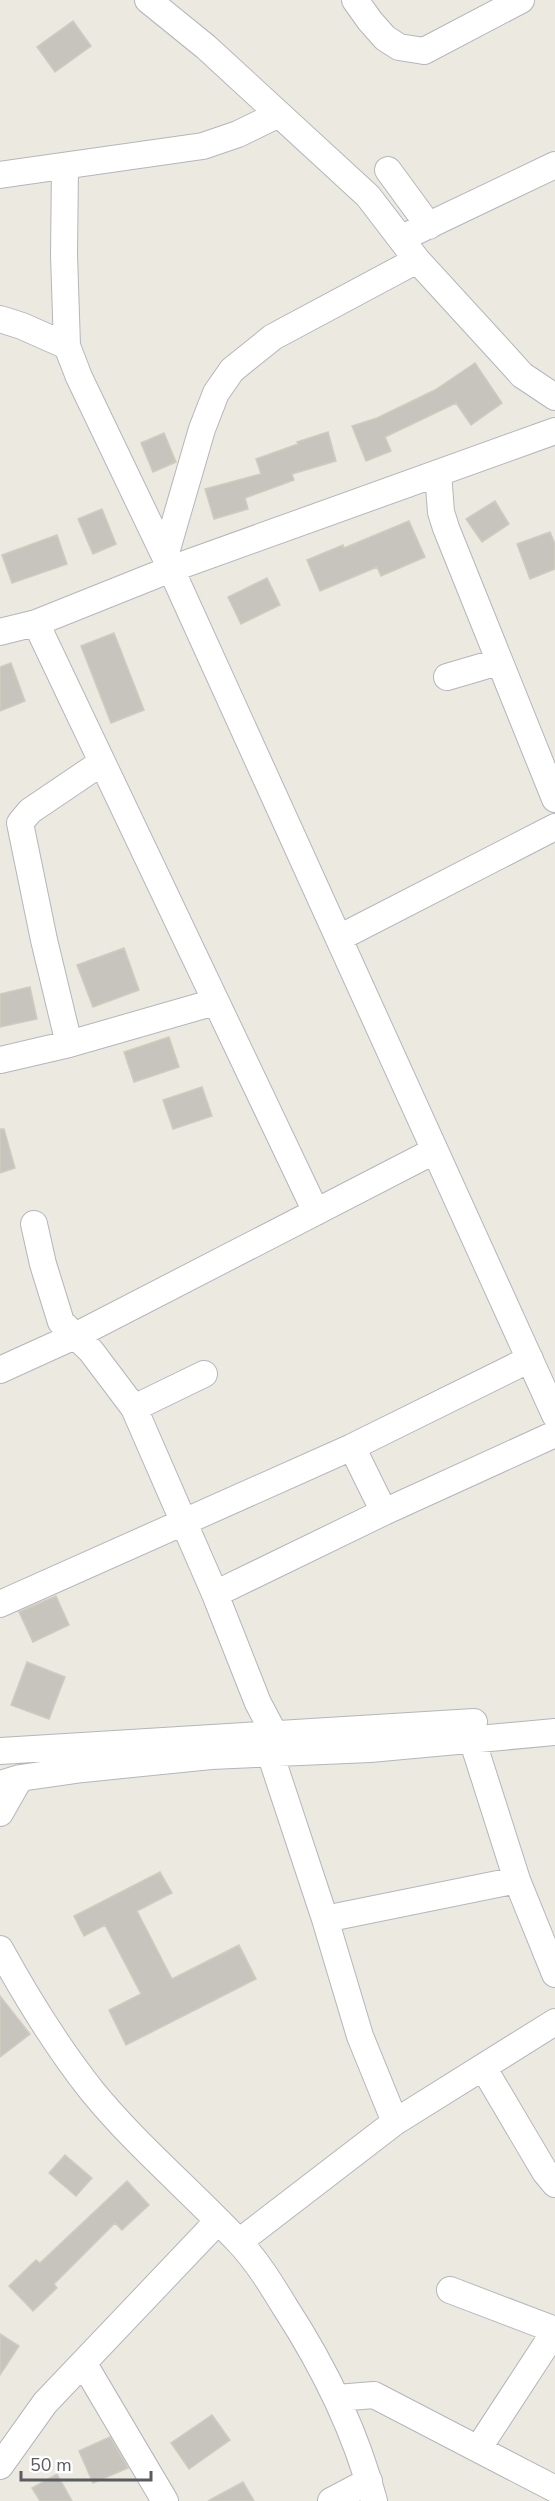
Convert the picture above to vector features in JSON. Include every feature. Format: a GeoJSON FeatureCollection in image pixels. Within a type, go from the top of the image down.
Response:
{"type":"FeatureCollection","features":[{"type":"Feature","properties":{"kind":"street"},"geometry":{"type":"LineString","coordinates":[[148,0],[206,47],[277,115],[368,196],[417,260],[522,375],[555,397]]}},
{"type":"Feature","properties":{"kind":"street"},"geometry":{"type":"LineString","coordinates":[[355,0],[385,38],[399,47],[424,51],[521,0]]}},
{"type":"Feature","properties":{"kind":"street"},"geometry":{"type":"LineString","coordinates":[[0,175],[203,146],[238,134],[277,115]]}},
{"type":"Feature","properties":{"kind":"street"},"geometry":{"type":"LineString","coordinates":[[402,238],[555,165]]}},
{"type":"Feature","properties":{"kind":"street"},"geometry":{"type":"LineString","coordinates":[[65,167],[64,255],[67,346],[79,377],[168,563],[434,1151],[540,1364],[555,1415]]}},
{"type":"Feature","properties":{"kind":"street"},"geometry":{"type":"LineString","coordinates":[[388,170],[429,226]]}},
{"type":"Feature","properties":{"kind":"street"},"geometry":{"type":"LineString","coordinates":[[168,563],[206,420],[216,393],[232,370],[273,336],[417,260]]}},
{"type":"Feature","properties":{"kind":"street"},"geometry":{"type":"LineString","coordinates":[[0,319],[67,346]]}},
{"type":"Feature","properties":{"kind":"street"},"geometry":{"type":"LineString","coordinates":[[0,632],[36,623],[168,563],[555,432]]}},
{"type":"Feature","properties":{"kind":"street"},"geometry":{"type":"LineString","coordinates":[[438,473],[441,512],[446,528],[555,800]]}},
{"type":"Feature","properties":{"kind":"street"},"geometry":{"type":"LineString","coordinates":[[36,623],[316,1212]]}},
{"type":"Feature","properties":{"kind":"street"},"geometry":{"type":"LineString","coordinates":[[447,677],[498,662]]}},
{"type":"Feature","properties":{"kind":"street"},"geometry":{"type":"LineString","coordinates":[[69,1044],[44,940],[20,823],[30,811],[101,763]]}},
{"type":"Feature","properties":{"kind":"street"},"geometry":{"type":"LineString","coordinates":[[339,938],[555,827]]}},
{"type":"Feature","properties":{"kind":"street"},"geometry":{"type":"LineString","coordinates":[[0,1060],[69,1044],[215,1002]]}},
{"type":"Feature","properties":{"kind":"street"},"geometry":{"type":"LineString","coordinates":[[0,1370],[77,1335],[434,1151]]}},
{"type":"Feature","properties":{"kind":"street"},"geometry":{"type":"LineString","coordinates":[[34,1224],[43,1264],[61,1322],[77,1335],[134,1408],[215,1594],[258,1702],[360,2036],[395,2122]]}},
{"type":"Feature","properties":{"kind":"street"},"geometry":{"type":"LineString","coordinates":[[0,1604],[540,1364]]}},
{"type":"Feature","properties":{"kind":"street"},"geometry":{"type":"LineString","coordinates":[[134,1408],[204,1374]]}},
{"type":"Feature","properties":{"kind":"street"},"geometry":{"type":"LineString","coordinates":[[215,1594],[384,1512],[555,1434]]}},
{"type":"Feature","properties":{"kind":"street"},"geometry":{"type":"LineString","coordinates":[[352,1447],[384,1512]]}},
{"type":"Feature","properties":{"kind":"street"},"geometry":{"type":"LineString","coordinates":[[272,1744],[370,1749],[472,1739],[547,1725]]}},
{"type":"Feature","properties":{"kind":"street"},"geometry":{"type":"LineString","coordinates":[[0,1751],[210,1747],[547,1725]]}},
{"type":"Feature","properties":{"kind":"street"},"geometry":{"type":"LineString","coordinates":[[472,1739],[517,1880],[555,1974]]}},
{"type":"Feature","properties":{"kind":"street"},"geometry":{"type":"LineString","coordinates":[[0,1813],[10,1781],[210,1747]]}},
{"type":"Feature","properties":{"kind":"street"},"geometry":{"type":"LineString","coordinates":[[325,1920],[517,1880]]}},
{"type":"Feature","properties":{"kind":"street"},"geometry":{"type":"LineString","coordinates":[[0,1949],[46,2027],[91,2090],[133,2136],[239,2242],[265,2273],[304,2336],[337,2398],[371,2491],[331,2501]]}},
{"type":"Feature","properties":{"kind":"street"},"geometry":{"type":"LineString","coordinates":[[239,2242],[395,2122],[555,2022]]}},
{"type":"Feature","properties":{"kind":"street"},"geometry":{"type":"LineString","coordinates":[[483,2067],[545,2172],[555,2184]]}},
{"type":"Feature","properties":{"kind":"street"},"geometry":{"type":"LineString","coordinates":[[0,2466],[45,2403],[218,2221]]}},
{"type":"Feature","properties":{"kind":"street"},"geometry":{"type":"LineString","coordinates":[[450,2290],[555,2330],[478,2449]]}},
{"type":"Feature","properties":{"kind":"street"},"geometry":{"type":"LineString","coordinates":[[84,2364],[165,2501]]}},
{"type":"Feature","properties":{"kind":"street"},"geometry":{"type":"LineString","coordinates":[[337,2398],[374,2396],[555,2489]]}},
{"type":"Feature","properties":{"kind":"building"},"geometry":{"type":"Polygon","coordinates":[[[73,21],[91,46],[55,72],[37,47],[73,21]]]}},
{"type":"Feature","properties":{"kind":"building"},"geometry":{"type":"Polygon","coordinates":[[[475,363],[502,403],[471,425],[456,403],[385,437],[391,451],[366,461],[352,426],[377,418],[435,390],[475,363]]]}},
{"type":"Feature","properties":{"kind":"building"},"geometry":{"type":"Polygon","coordinates":[[[328,432],[336,461],[292,474],[294,480],[245,498],[248,509],[214,519],[205,489],[261,474],[256,459],[328,432]]]}},
{"type":"Feature","properties":{"kind":"building"},"geometry":{"type":"Polygon","coordinates":[[[164,433],[176,462],[153,472],[141,443],[164,433]]]}},
{"type":"Feature","properties":{"kind":"building"},"geometry":{"type":"Polygon","coordinates":[[[495,501],[509,524],[482,542],[466,519],[495,501]]]}},
{"type":"Feature","properties":{"kind":"building"},"geometry":{"type":"Polygon","coordinates":[[[102,509],[116,544],[93,554],[78,519],[102,509]]]}},
{"type":"Feature","properties":{"kind":"building"},"geometry":{"type":"Polygon","coordinates":[[[409,521],[425,557],[381,576],[377,567],[320,591],[307,560],[343,545],[344,548],[409,521]]]}},
{"type":"Feature","properties":{"kind":"building"},"geometry":{"type":"Polygon","coordinates":[[[550,532],[555,544],[555,569],[530,579],[517,544],[550,532]]]}},
{"type":"Feature","properties":{"kind":"building"},"geometry":{"type":"Polygon","coordinates":[[[57,535],[67,564],[12,583],[2,555],[57,535]]]}},
{"type":"Feature","properties":{"kind":"building"},"geometry":{"type":"Polygon","coordinates":[[[267,578],[280,605],[241,624],[228,597],[267,578]]]}},
{"type":"Feature","properties":{"kind":"building"},"geometry":{"type":"Polygon","coordinates":[[[114,633],[144,710],[111,723],[81,646],[114,633]]]}},
{"type":"Feature","properties":{"kind":"building"},"geometry":{"type":"Polygon","coordinates":[[[11,663],[25,701],[0,711],[0,667],[11,663]]]}},
{"type":"Feature","properties":{"kind":"building"},"geometry":{"type":"Polygon","coordinates":[[[124,948],[139,990],[93,1007],[77,965],[124,948]]]}},
{"type":"Feature","properties":{"kind":"building"},"geometry":{"type":"Polygon","coordinates":[[[30,987],[37,1019],[0,1027],[0,994],[30,987]]]}},
{"type":"Feature","properties":{"kind":"building"},"geometry":{"type":"Polygon","coordinates":[[[169,1037],[179,1067],[134,1082],[124,1052],[169,1037]]]}},
{"type":"Feature","properties":{"kind":"building"},"geometry":{"type":"Polygon","coordinates":[[[202,1087],[212,1116],[173,1129],[163,1100],[202,1087]]]}},
{"type":"Feature","properties":{"kind":"building"},"geometry":{"type":"Polygon","coordinates":[[[0,1129],[4,1129],[15,1168],[0,1173],[0,1129]]]}},
{"type":"Feature","properties":{"kind":"building"},"geometry":{"type":"Polygon","coordinates":[[[56,1596],[69,1625],[33,1642],[19,1612],[56,1596]]]}},
{"type":"Feature","properties":{"kind":"building"},"geometry":{"type":"Polygon","coordinates":[[[27,1662],[65,1677],[49,1719],[11,1705],[27,1662]]]}},
{"type":"Feature","properties":{"kind":"building"},"geometry":{"type":"Polygon","coordinates":[[[160,1872],[172,1893],[137,1911],[172,1979],[239,1945],[256,1979],[126,2045],[109,2010],[141,1994],[105,1925],[84,1936],[74,1916],[160,1872]]]}},
{"type":"Feature","properties":{"kind":"building"},"geometry":{"type":"Polygon","coordinates":[[[0,1996],[30,2034],[0,2057],[0,1996]]]}},
{"type":"Feature","properties":{"kind":"building"},"geometry":{"type":"Polygon","coordinates":[[[65,2155],[92,2178],[76,2196],[49,2173],[65,2155]]]}},
{"type":"Feature","properties":{"kind":"building"},"geometry":{"type":"Polygon","coordinates":[[[127,2181],[149,2205],[122,2230],[115,2223],[54,2284],[57,2288],[33,2311],[9,2286],[36,2260],[40,2263],[127,2181]]]}},
{"type":"Feature","properties":{"kind":"building"},"geometry":{"type":"Polygon","coordinates":[[[0,2334],[19,2346],[0,2375],[0,2334]]]}},
{"type":"Feature","properties":{"kind":"building"},"geometry":{"type":"Polygon","coordinates":[[[212,2415],[230,2440],[189,2469],[171,2443],[212,2415]]]}},
{"type":"Feature","properties":{"kind":"building"},"geometry":{"type":"Polygon","coordinates":[[[110,2437],[128,2468],[93,2483],[79,2451],[110,2437]]]}},
{"type":"Feature","properties":{"kind":"building"},"geometry":{"type":"Polygon","coordinates":[[[57,2474],[72,2501],[40,2501],[32,2488],[57,2474]]]}},
{"type":"Feature","properties":{"kind":"building"},"geometry":{"type":"Polygon","coordinates":[[[243,2482],[254,2501],[208,2501],[243,2482]]]}}]}
